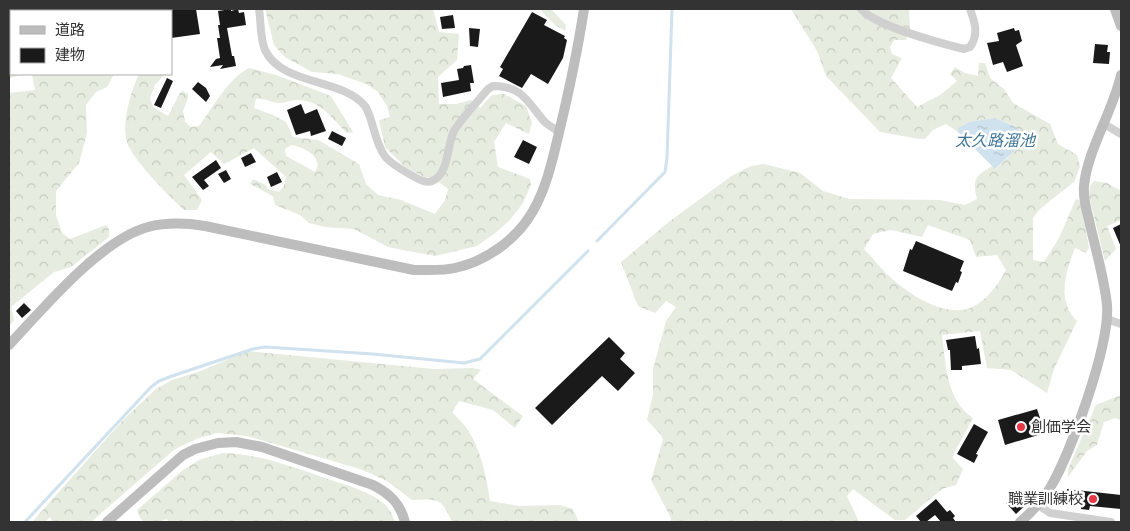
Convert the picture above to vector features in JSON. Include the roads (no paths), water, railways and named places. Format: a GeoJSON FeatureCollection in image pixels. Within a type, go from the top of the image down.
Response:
{"type":"FeatureCollection","features":[{"type":"Feature","properties":{"kind":"street"},"geometry":{"type":"LineString","coordinates":[[259,9],[262,42],[265,51],[274,62],[292,74],[357,98],[365,106],[370,116],[380,151],[385,158],[421,180],[433,181],[441,174],[454,131],[493,86],[509,88],[526,98],[544,122],[559,132]]}},
{"type":"Feature","properties":{"kind":"street"},"geometry":{"type":"LineString","coordinates":[[9,345],[79,273],[110,246],[134,232],[162,224],[177,223],[205,226],[414,270],[442,270],[471,263],[496,250],[508,242],[527,221],[541,194],[559,132],[575,63],[584,9]]}},
{"type":"Feature","properties":{"kind":"street"},"geometry":{"type":"LineString","coordinates":[[861,9],[867,15],[882,23],[964,48],[970,47],[976,35],[976,28],[970,9]]}},
{"type":"Feature","properties":{"kind":"street"},"geometry":{"type":"LineString","coordinates":[[1115,9],[1121,26]]}},
{"type":"Feature","properties":{"kind":"street"},"geometry":{"type":"LineString","coordinates":[[1020,522],[1038,505],[1050,488],[1063,463],[1099,359],[1107,319],[1106,305],[1086,208],[1084,187],[1092,156],[1121,75]]}},
{"type":"Feature","properties":{"kind":"street"},"geometry":{"type":"LineString","coordinates":[[1104,124],[1121,134]]}},
{"type":"Feature","properties":{"kind":"street"},"geometry":{"type":"LineString","coordinates":[[1107,319],[1121,324]]}},
{"type":"Feature","properties":{"kind":"street"},"geometry":{"type":"LineString","coordinates":[[107,522],[183,455],[205,446],[236,442],[262,447],[386,492],[401,509],[405,522]]}},
{"type":"Feature","properties":{"kind":"street"},"geometry":{"type":"LineString","coordinates":[[1038,505],[1050,513],[1111,522]]}},
{"type":"Feature","properties":{"kind":"water","name":"太久路溜池"},"geometry":{"type":"Polygon","coordinates":[[[994,118],[1014,126],[1024,135],[1016,148],[995,169],[958,132],[958,128],[969,122],[994,118]]]}},
{"type":"Feature","properties":{"kind":"waterway"},"geometry":{"type":"LineString","coordinates":[[597,241],[665,172],[672,9]]}},
{"type":"Feature","properties":{"kind":"waterway"},"geometry":{"type":"LineString","coordinates":[[25,522],[151,387],[159,381],[253,349],[265,347],[373,354],[464,363],[480,359],[588,251]]}},
{"type":"Feature","properties":{"kind":"place","name":"創価学会"},"geometry":{"type":"Point","coordinates":[1021,427]}},
{"type":"Feature","properties":{"kind":"place","name":"職業訓練校"},"geometry":{"type":"Point","coordinates":[1093,499]}}]}
